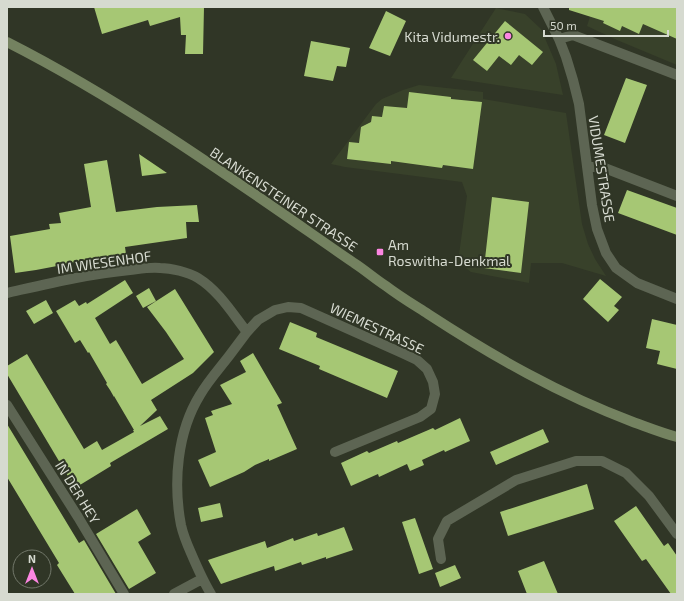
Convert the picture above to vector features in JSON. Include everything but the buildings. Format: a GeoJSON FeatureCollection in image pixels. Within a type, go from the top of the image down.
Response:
{"type":"FeatureCollection","features":[{"type":"Feature","properties":{"kind":"main road","name":"BLANKENSTEINER STRASSE"},"geometry":{"type":"LineString","coordinates":[[7,42],[42,60],[129,111],[247,189],[386,286],[493,355],[569,395],[609,413],[677,437]]}},
{"type":"Feature","properties":{"kind":"street","name":"VIDUMESTRASSE"},"geometry":{"type":"LineString","coordinates":[[543,7],[559,39],[571,74],[578,104],[592,205],[597,229],[606,253],[616,268],[637,283],[677,299]]}},
{"type":"Feature","properties":{"kind":"street"},"geometry":{"type":"LineString","coordinates":[[559,39],[573,35],[677,75]]}},
{"type":"Feature","properties":{"kind":"street"},"geometry":{"type":"LineString","coordinates":[[587,167],[602,167],[677,196]]}},
{"type":"Feature","properties":{"kind":"street","name":"IM WIESENHOF"},"geometry":{"type":"LineString","coordinates":[[7,293],[109,272],[159,268],[171,269],[197,277],[221,298],[247,332]]}},
{"type":"Feature","properties":{"kind":"street","name":"WIEMESTRASSE"},"geometry":{"type":"LineString","coordinates":[[247,332],[258,320],[275,310],[288,307],[301,308],[407,355],[417,360],[427,370],[433,382],[435,394],[431,409],[420,417],[335,452]]}},
{"type":"Feature","properties":{"kind":"street"},"geometry":{"type":"LineString","coordinates":[[211,594],[202,580],[181,526],[177,483],[181,445],[193,408],[203,390],[247,332]]}},
{"type":"Feature","properties":{"kind":"street","name":"IN DER HEY"},"geometry":{"type":"LineString","coordinates":[[7,405],[78,517],[124,594]]}},
{"type":"Feature","properties":{"kind":"street"},"geometry":{"type":"LineString","coordinates":[[441,559],[438,538],[447,521],[516,480],[576,461],[602,461],[626,473],[649,496],[677,534]]}},
{"type":"Feature","properties":{"kind":"street"},"geometry":{"type":"LineString","coordinates":[[174,594],[202,580]]}},
{"type":"Feature","properties":{"kind":"shaded area"},"geometry":{"type":"Polygon","coordinates":[[[593,7],[677,7],[677,65],[587,26],[593,7]]]}},
{"type":"Feature","properties":{"kind":"shaded area"},"geometry":{"type":"Polygon","coordinates":[[[496,8],[525,14],[541,29],[556,64],[563,95],[451,78],[496,8]]]}},
{"type":"Feature","properties":{"kind":"shaded area"},"geometry":{"type":"Polygon","coordinates":[[[419,85],[483,92],[483,99],[566,113],[582,224],[588,244],[595,259],[606,276],[562,263],[531,263],[529,283],[471,272],[458,262],[467,196],[462,182],[331,164],[376,104],[382,99],[419,85]]]}},
{"type":"Feature","properties":{"kind":"place","name":"Kita Vidumestr."},"geometry":{"type":"Point","coordinates":[508,36]}},
{"type":"Feature","properties":{"kind":"place","name":"Am Roswitha-Denkmal"},"geometry":{"type":"Point","coordinates":[380,252]}}]}
